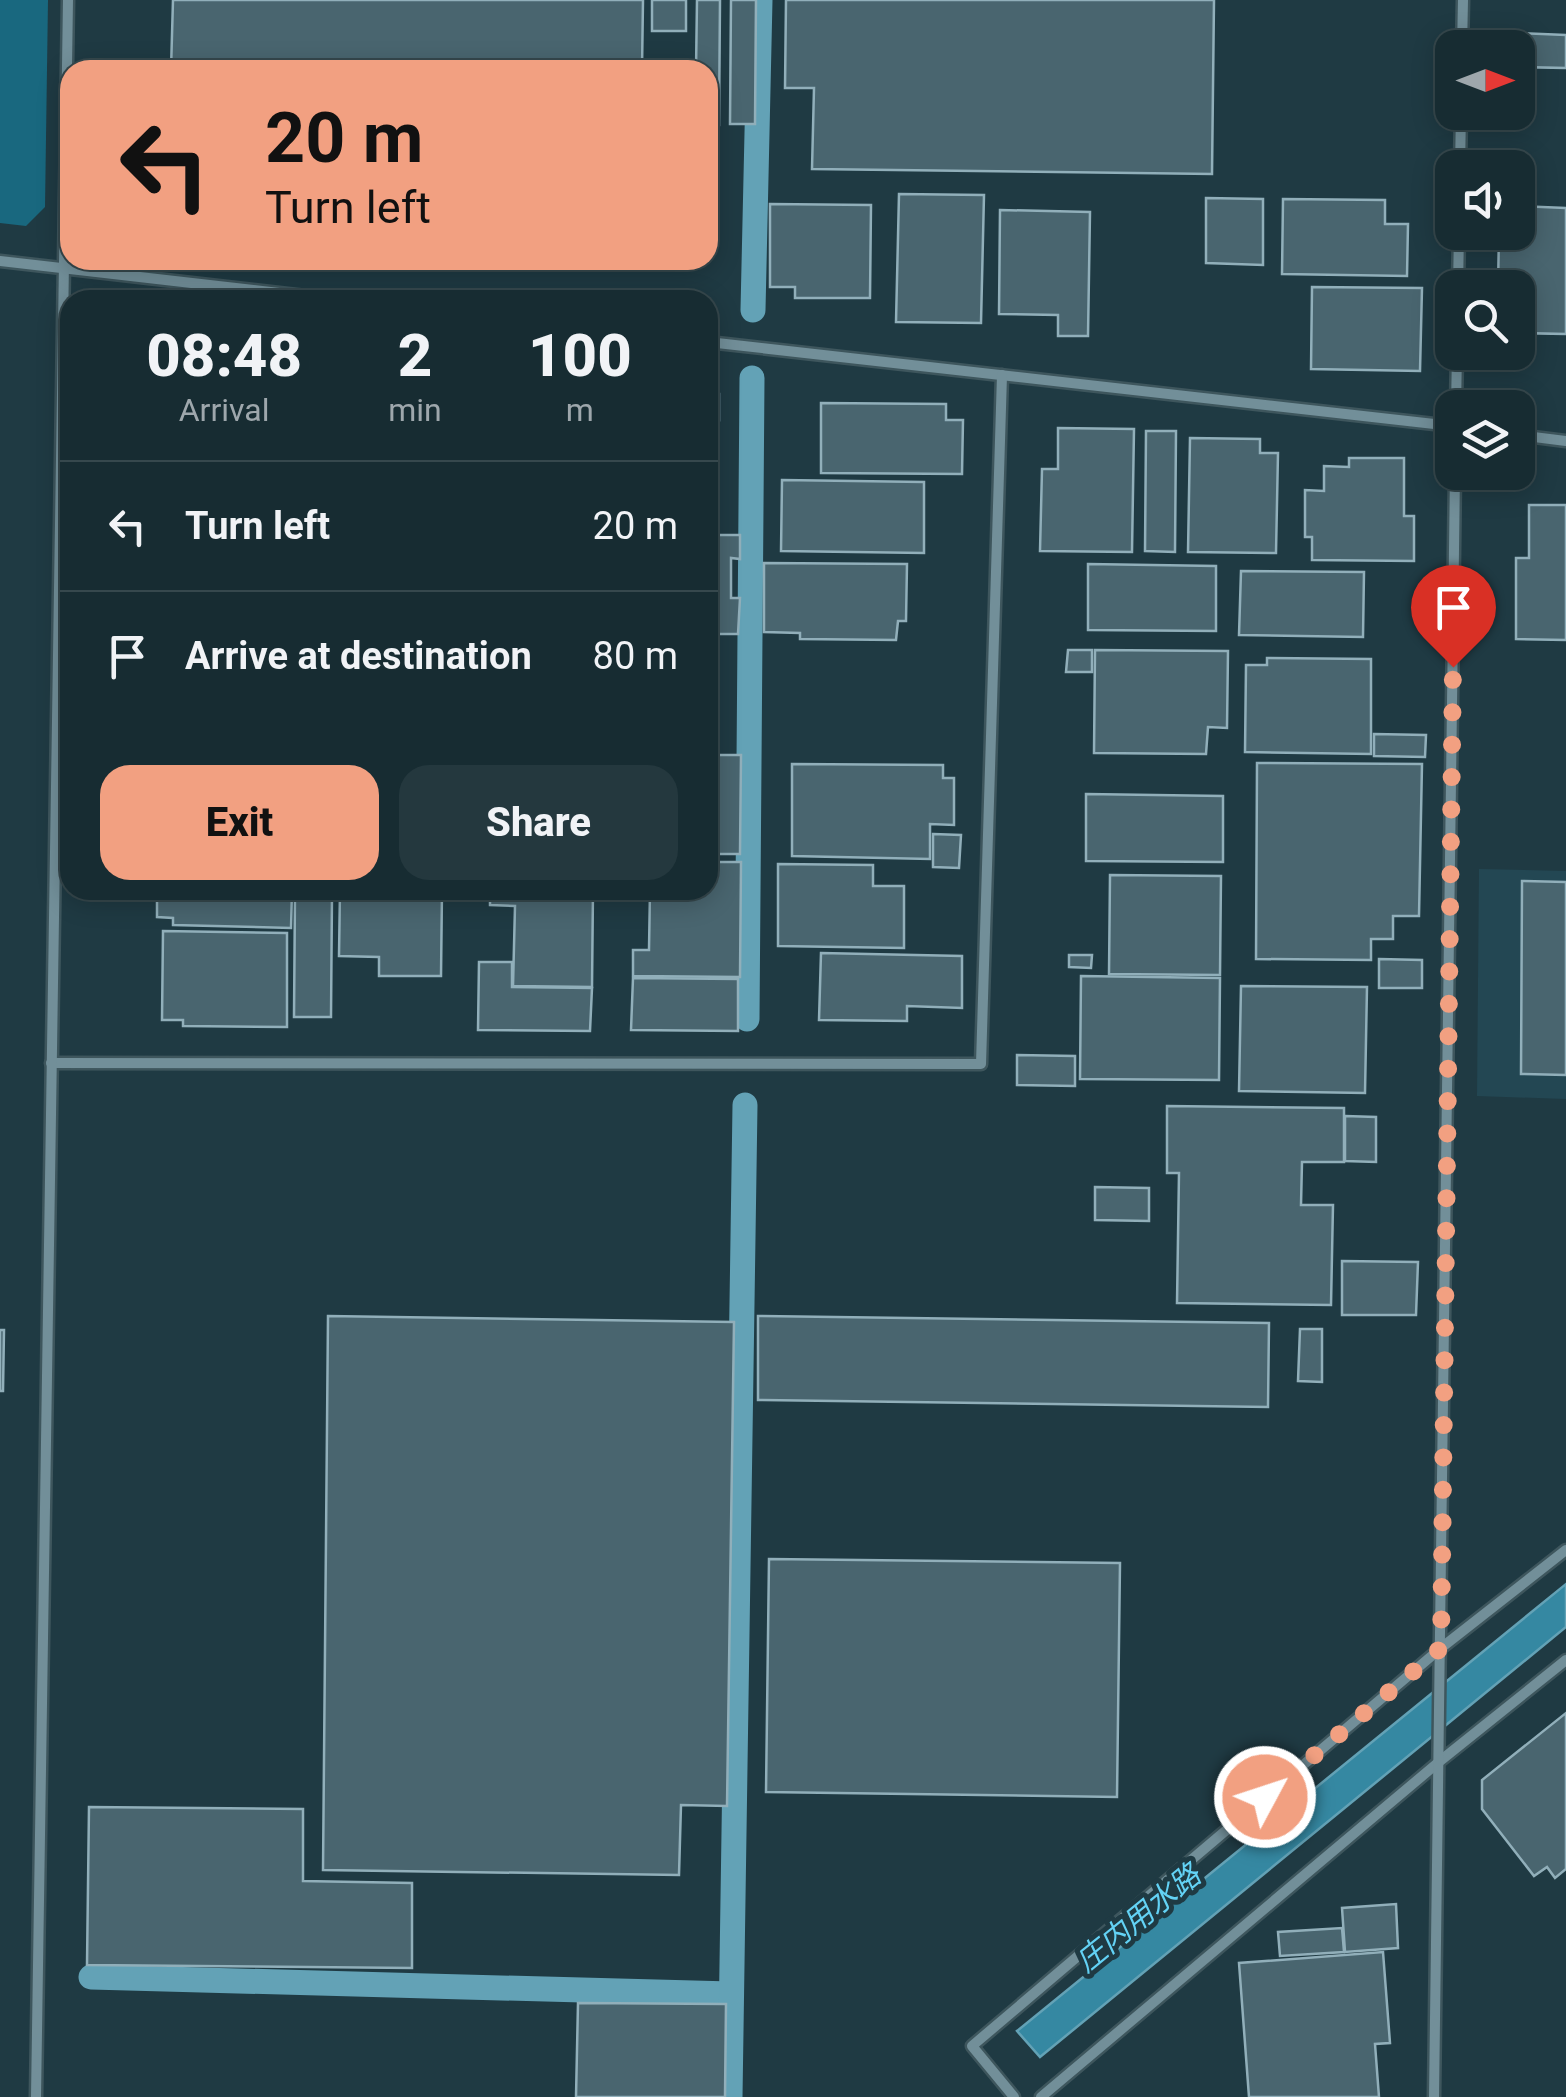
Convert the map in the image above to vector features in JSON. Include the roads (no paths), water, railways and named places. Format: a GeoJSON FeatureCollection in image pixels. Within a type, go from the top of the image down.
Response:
{"type":"FeatureCollection","features":[{"type":"Feature","properties":{"kind":"street"},"geometry":{"type":"LineString","coordinates":[[67,60],[68,0]]}},
{"type":"Feature","properties":{"kind":"street"},"geometry":{"type":"LineString","coordinates":[[1462,30],[1463,0]]}},
{"type":"Feature","properties":{"kind":"street"},"geometry":{"type":"LineString","coordinates":[[0,260],[60,269]]}},
{"type":"Feature","properties":{"kind":"street"},"geometry":{"type":"LineString","coordinates":[[72,270],[251,290]]}},
{"type":"Feature","properties":{"kind":"street"},"geometry":{"type":"LineString","coordinates":[[718,343],[1435,424]]}},
{"type":"Feature","properties":{"kind":"street"},"geometry":{"type":"LineString","coordinates":[[51,1063],[981,1064],[1002,375]]}},
{"type":"Feature","properties":{"kind":"street"},"geometry":{"type":"LineString","coordinates":[[1535,437],[1566,441]]}},
{"type":"Feature","properties":{"kind":"street"},"geometry":{"type":"LineString","coordinates":[[36,2097],[60,468]]}},
{"type":"Feature","properties":{"kind":"street"},"geometry":{"type":"LineString","coordinates":[[1434,2097],[1456,490]]}},
{"type":"Feature","properties":{"kind":"street"},"geometry":{"type":"LineString","coordinates":[[1014,2097],[972,2046],[1441,1648],[1566,1550]]}},
{"type":"Feature","properties":{"kind":"street"},"geometry":{"type":"LineString","coordinates":[[1041,2097],[1566,1660]]}},
{"type":"Feature","properties":{"kind":"waterway"},"geometry":{"type":"LineString","coordinates":[[753,310],[760,0]]}},
{"type":"Feature","properties":{"kind":"waterway"},"geometry":{"type":"LineString","coordinates":[[747,1019],[752,378]]}},
{"type":"Feature","properties":{"kind":"waterway"},"geometry":{"type":"LineString","coordinates":[[730,2097],[745,1105]]}},
{"type":"Feature","properties":{"kind":"waterway"},"geometry":{"type":"LineString","coordinates":[[91,1977],[731,1994]]}},
{"type":"Feature","properties":{"kind":"water label","name":"庄内用水路"},"geometry":{"type":"Point","coordinates":[1138,1918]}}]}
